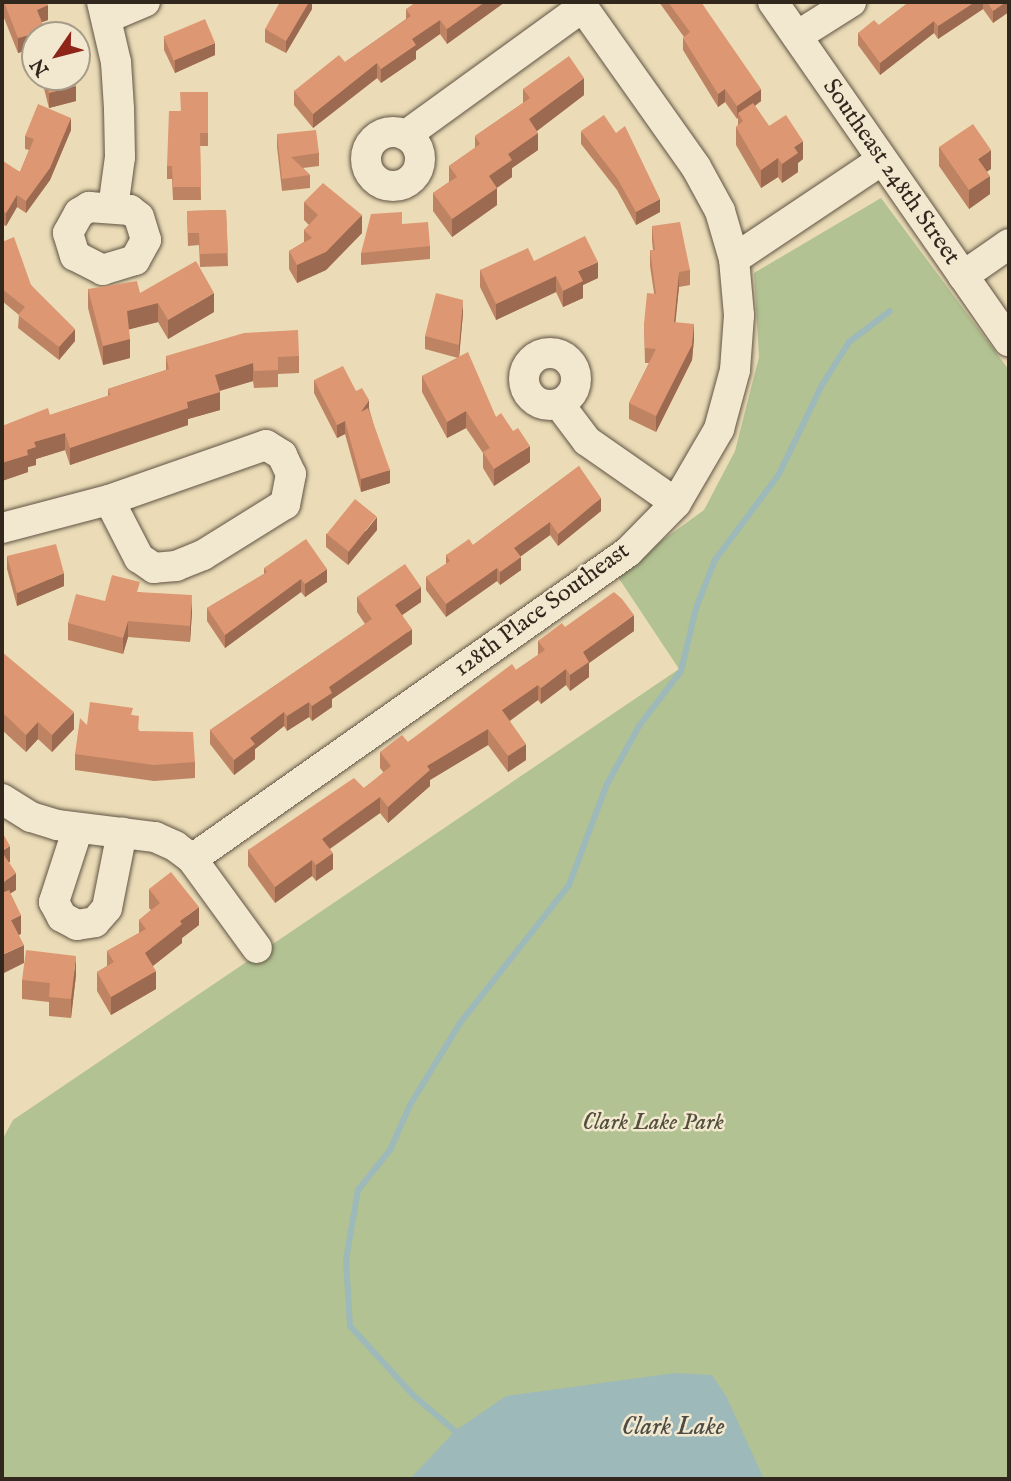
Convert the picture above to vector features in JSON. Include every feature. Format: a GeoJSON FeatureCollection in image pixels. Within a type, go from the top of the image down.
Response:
{"type":"FeatureCollection","features":[{"type":"Feature","properties":{"kind":"street"},"geometry":{"type":"LineString","coordinates":[[113,208],[120,157],[116,62],[105,9],[145,2]]}},
{"type":"Feature","properties":{"kind":"street","name":"Southeast 248th Street"},"geometry":{"type":"LineString","coordinates":[[773,2],[1009,341]]}},
{"type":"Feature","properties":{"kind":"street"},"geometry":{"type":"LineString","coordinates":[[797,36],[851,2]]}},
{"type":"Feature","properties":{"kind":"street"},"geometry":{"type":"LineString","coordinates":[[406,135],[581,4]]}},
{"type":"Feature","properties":{"kind":"street","name":"128th Place Southeast"},"geometry":{"type":"LineString","coordinates":[[192,859],[628,552],[676,503],[719,429],[735,370],[739,315],[734,259],[720,211],[696,167],[581,4]]}},
{"type":"Feature","properties":{"kind":"street"},"geometry":{"type":"LineString","coordinates":[[734,259],[882,160]]}},
{"type":"Feature","properties":{"kind":"street"},"geometry":{"type":"LineString","coordinates":[[963,276],[1009,244]]}},
{"type":"Feature","properties":{"kind":"street"},"geometry":{"type":"LineString","coordinates":[[559,404],[587,441],[676,503]]}},
{"type":"Feature","properties":{"kind":"street"},"geometry":{"type":"LineString","coordinates":[[2,528],[109,500],[266,445],[282,455],[291,474],[285,504],[203,555],[176,566],[154,568],[139,558],[109,500]]}},
{"type":"Feature","properties":{"kind":"street"},"geometry":{"type":"LineString","coordinates":[[2,799],[31,817],[78,828],[155,837],[192,859],[257,948]]}},
{"type":"Feature","properties":{"kind":"street"},"geometry":{"type":"LineString","coordinates":[[78,828],[54,902],[62,917],[77,925],[95,922],[107,908],[122,832]]}},
{"type":"Feature","properties":{"kind":"green space","name":"Clark Lake Park"},"geometry":{"type":"Polygon","coordinates":[[[881,198],[1009,370],[1009,1479],[2,1479],[2,1140],[13,1120],[679,669],[616,574],[704,510],[735,451],[759,357],[754,273],[881,198]]]}},
{"type":"Feature","properties":{"kind":"water","name":"Clark Lake"},"geometry":{"type":"Polygon","coordinates":[[[675,1373],[712,1375],[726,1396],[764,1479],[410,1479],[455,1431],[506,1396],[675,1373]]]}},
{"type":"Feature","properties":{"kind":"building"},"geometry":{"type":"Polygon","coordinates":[[[4,2],[46,2],[48,5],[37,10],[41,21],[21,21],[21,37],[18,38],[4,2]]]}},
{"type":"Feature","properties":{"kind":"building"},"geometry":{"type":"Polygon","coordinates":[[[280,2],[309,2],[286,41],[265,29],[280,2]]]}},
{"type":"Feature","properties":{"kind":"building"},"geometry":{"type":"Polygon","coordinates":[[[416,2],[485,2],[447,29],[440,20],[412,39],[416,45],[381,69],[377,63],[313,114],[294,91],[339,55],[345,62],[411,16],[406,9],[416,2]]]}},
{"type":"Feature","properties":{"kind":"building"},"geometry":{"type":"Polygon","coordinates":[[[668,2],[701,2],[761,89],[737,106],[725,89],[718,94],[683,38],[690,32],[668,2]]]}},
{"type":"Feature","properties":{"kind":"building"},"geometry":{"type":"Polygon","coordinates":[[[909,2],[975,2],[938,26],[934,21],[880,63],[858,33],[874,20],[879,25],[909,2]]]}},
{"type":"Feature","properties":{"kind":"building"},"geometry":{"type":"Polygon","coordinates":[[[987,2],[1006,2],[993,11],[987,2]]]}},
{"type":"Feature","properties":{"kind":"building"},"geometry":{"type":"Polygon","coordinates":[[[205,19],[215,43],[174,61],[164,37],[205,19]]]}},
{"type":"Feature","properties":{"kind":"building"},"geometry":{"type":"Polygon","coordinates":[[[569,56],[584,78],[529,119],[538,133],[508,154],[512,160],[489,176],[497,188],[452,219],[433,193],[457,177],[449,166],[480,144],[475,136],[530,98],[523,89],[569,56]]]}},
{"type":"Feature","properties":{"kind":"building"},"geometry":{"type":"Polygon","coordinates":[[[180,92],[208,92],[208,133],[200,133],[201,187],[173,187],[172,166],[167,166],[169,111],[181,111],[180,92]]]}},
{"type":"Feature","properties":{"kind":"building"},"geometry":{"type":"Polygon","coordinates":[[[753,103],[769,126],[786,115],[803,141],[794,147],[798,153],[782,164],[778,158],[761,170],[736,127],[743,121],[738,113],[753,103]]]}},
{"type":"Feature","properties":{"kind":"building"},"geometry":{"type":"Polygon","coordinates":[[[38,104],[71,118],[50,168],[26,201],[17,195],[6,213],[2,211],[2,164],[3,161],[20,172],[34,139],[25,136],[38,104]]]}},
{"type":"Feature","properties":{"kind":"building"},"geometry":{"type":"Polygon","coordinates":[[[604,115],[616,133],[625,126],[660,199],[636,212],[617,178],[581,131],[604,115]]]}},
{"type":"Feature","properties":{"kind":"building"},"geometry":{"type":"Polygon","coordinates":[[[973,124],[991,150],[978,159],[990,176],[969,190],[939,147],[973,124]]]}},
{"type":"Feature","properties":{"kind":"building"},"geometry":{"type":"Polygon","coordinates":[[[316,130],[319,153],[291,157],[310,175],[282,179],[277,134],[316,130]]]}},
{"type":"Feature","properties":{"kind":"building"},"geometry":{"type":"Polygon","coordinates":[[[323,183],[362,215],[326,252],[297,265],[289,251],[312,238],[304,230],[318,215],[304,202],[323,183]]]}},
{"type":"Feature","properties":{"kind":"building"},"geometry":{"type":"Polygon","coordinates":[[[226,210],[228,253],[200,254],[199,233],[188,233],[187,211],[226,210]]]}},
{"type":"Feature","properties":{"kind":"building"},"geometry":{"type":"Polygon","coordinates":[[[402,212],[402,224],[428,222],[430,246],[361,253],[371,214],[402,212]]]}},
{"type":"Feature","properties":{"kind":"building"},"geometry":{"type":"Polygon","coordinates":[[[680,222],[690,270],[679,272],[674,322],[694,324],[692,345],[656,416],[629,403],[656,349],[645,348],[644,324],[647,293],[656,294],[650,250],[655,250],[652,226],[680,222]]]}},
{"type":"Feature","properties":{"kind":"building"},"geometry":{"type":"Polygon","coordinates":[[[585,236],[598,262],[578,271],[583,281],[563,291],[556,276],[496,304],[480,270],[528,248],[534,261],[585,236]]]}},
{"type":"Feature","properties":{"kind":"building"},"geometry":{"type":"Polygon","coordinates":[[[14,237],[31,285],[75,329],[59,347],[18,315],[25,307],[2,289],[2,242],[14,237]]]}},
{"type":"Feature","properties":{"kind":"building"},"geometry":{"type":"Polygon","coordinates":[[[196,261],[214,293],[168,320],[158,303],[127,311],[130,339],[103,346],[88,289],[137,281],[140,293],[196,261]]]}},
{"type":"Feature","properties":{"kind":"building"},"geometry":{"type":"Polygon","coordinates":[[[436,293],[463,300],[459,345],[425,336],[436,293]]]}},
{"type":"Feature","properties":{"kind":"building"},"geometry":{"type":"Polygon","coordinates":[[[298,330],[299,356],[278,357],[278,370],[254,371],[253,363],[215,375],[220,392],[187,402],[188,408],[70,448],[65,433],[34,442],[36,447],[27,450],[28,455],[2,463],[2,426],[48,408],[50,415],[110,395],[108,389],[169,369],[166,356],[244,333],[298,330]]]}},
{"type":"Feature","properties":{"kind":"building"},"geometry":{"type":"Polygon","coordinates":[[[468,352],[496,417],[501,413],[513,431],[518,428],[530,446],[494,469],[483,452],[490,448],[466,411],[447,422],[422,376],[468,352]]]}},
{"type":"Feature","properties":{"kind":"building"},"geometry":{"type":"Polygon","coordinates":[[[343,366],[356,391],[362,388],[369,400],[361,412],[368,408],[390,470],[361,479],[345,421],[337,425],[314,380],[343,366]]]}},
{"type":"Feature","properties":{"kind":"building"},"geometry":{"type":"Polygon","coordinates":[[[579,466],[601,498],[558,534],[550,522],[514,548],[521,557],[500,572],[497,568],[446,604],[426,577],[450,561],[446,555],[469,539],[473,545],[579,466]]]}},
{"type":"Feature","properties":{"kind":"building"},"geometry":{"type":"Polygon","coordinates":[[[355,499],[377,517],[348,552],[327,534],[355,499]]]}},
{"type":"Feature","properties":{"kind":"building"},"geometry":{"type":"Polygon","coordinates":[[[306,539],[327,569],[305,584],[301,579],[225,635],[207,608],[267,572],[264,568],[306,539]]]}},
{"type":"Feature","properties":{"kind":"building"},"geometry":{"type":"Polygon","coordinates":[[[56,544],[64,573],[17,593],[7,556],[56,544]]]}},
{"type":"Feature","properties":{"kind":"building"},"geometry":{"type":"Polygon","coordinates":[[[405,564],[421,587],[395,605],[412,629],[329,687],[332,693],[312,706],[309,702],[287,716],[284,712],[250,738],[255,744],[234,760],[210,730],[372,619],[357,597],[405,564]]]}},
{"type":"Feature","properties":{"kind":"building"},"geometry":{"type":"Polygon","coordinates":[[[112,575],[140,582],[137,592],[192,595],[190,626],[128,621],[123,638],[68,623],[76,594],[105,601],[112,575]]]}},
{"type":"Feature","properties":{"kind":"building"},"geometry":{"type":"Polygon","coordinates":[[[614,592],[634,615],[583,652],[589,662],[570,675],[566,669],[541,688],[538,685],[502,710],[526,744],[508,756],[488,729],[427,766],[430,770],[388,807],[380,797],[322,839],[333,853],[316,865],[312,860],[275,887],[248,850],[354,778],[364,788],[391,766],[380,752],[402,735],[408,742],[512,664],[516,670],[545,650],[538,641],[562,623],[565,627],[614,592]]]}},
{"type":"Feature","properties":{"kind":"building"},"geometry":{"type":"Polygon","coordinates":[[[2,652],[74,712],[52,735],[38,722],[26,735],[2,712],[2,652]]]}},
{"type":"Feature","properties":{"kind":"building"},"geometry":{"type":"Polygon","coordinates":[[[90,702],[133,708],[131,715],[139,716],[138,731],[193,732],[195,762],[154,765],[75,754],[80,718],[87,725],[90,702]]]}},
{"type":"Feature","properties":{"kind":"building"},"geometry":{"type":"Polygon","coordinates":[[[2,832],[10,846],[2,851],[2,832]]]}},
{"type":"Feature","properties":{"kind":"building"},"geometry":{"type":"Polygon","coordinates":[[[2,852],[16,873],[2,883],[2,852]]]}},
{"type":"Feature","properties":{"kind":"building"},"geometry":{"type":"Polygon","coordinates":[[[171,872],[199,907],[145,953],[156,971],[111,997],[97,972],[114,962],[107,951],[146,929],[139,920],[160,903],[149,889],[171,872]]]}},
{"type":"Feature","properties":{"kind":"building"},"geometry":{"type":"Polygon","coordinates":[[[9,890],[21,915],[11,920],[24,945],[2,955],[2,893],[9,890]]]}},
{"type":"Feature","properties":{"kind":"building"},"geometry":{"type":"Polygon","coordinates":[[[26,950],[76,956],[71,999],[49,997],[50,983],[22,980],[26,950]]]}},
{"type":"Feature","properties":{"kind":"waterway"},"geometry":{"type":"LineString","coordinates":[[455,1431],[413,1395],[350,1326],[346,1260],[358,1190],[390,1150],[410,1105],[460,1023],[569,885],[607,784],[639,726],[681,671],[696,608],[715,560],[779,474],[822,385],[849,342],[890,311]]}}]}
